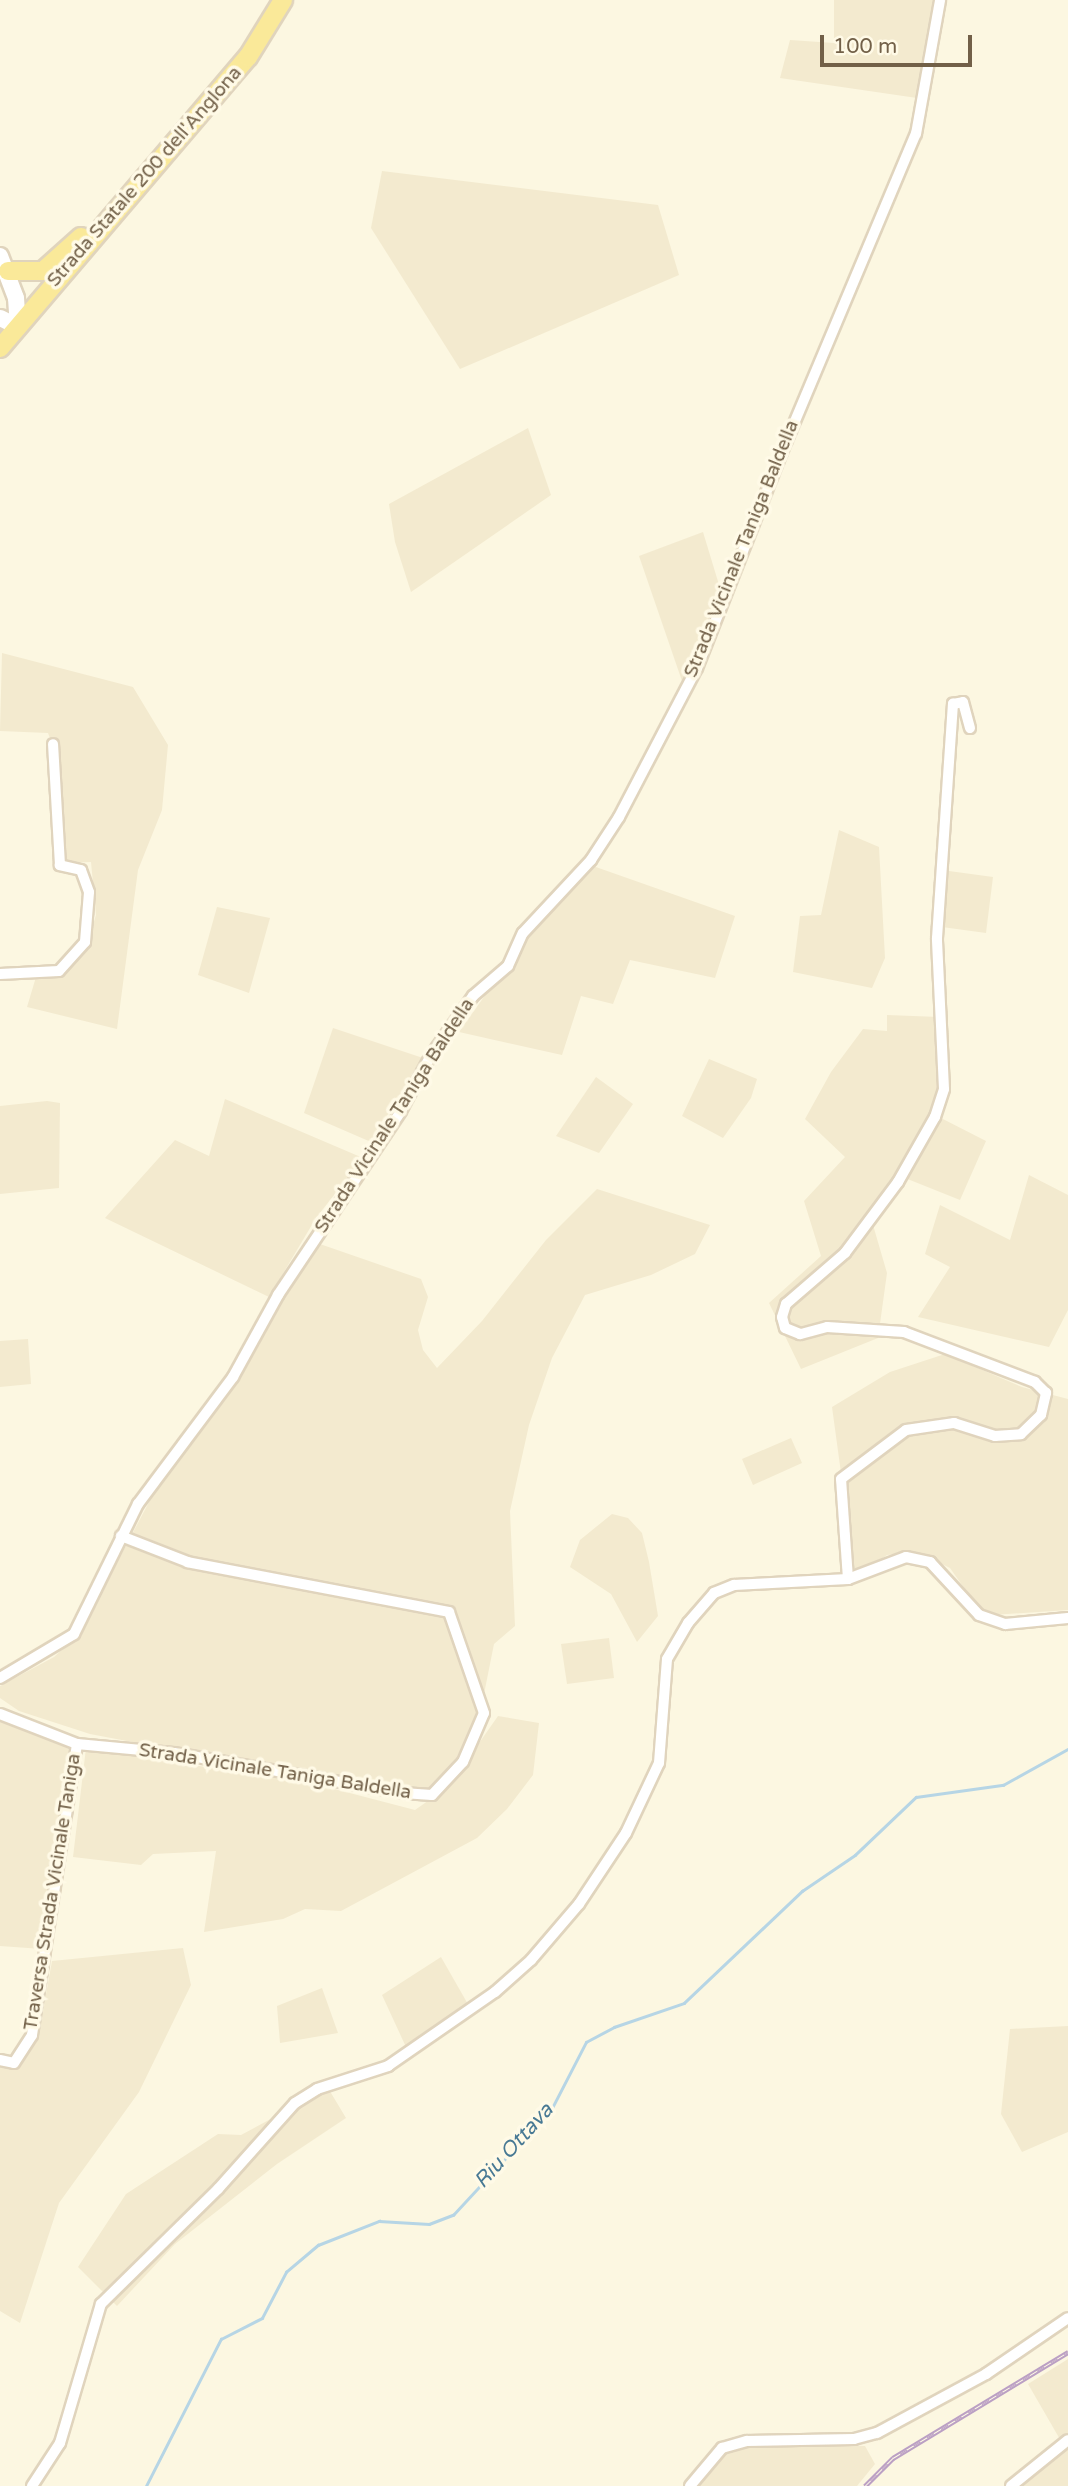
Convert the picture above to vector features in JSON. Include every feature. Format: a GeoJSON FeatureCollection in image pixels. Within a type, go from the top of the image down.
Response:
{"type":"FeatureCollection","features":[{"type":"Feature","properties":{"kind":"main road","name":"Strada Statale 200 dell'Anglona"},"geometry":{"type":"LineString","coordinates":[[0,348],[121,202],[248,57],[283,0]]}},
{"type":"Feature","properties":{"kind":"main road"},"geometry":{"type":"LineString","coordinates":[[4,264],[43,271],[121,202]]}},
{"type":"Feature","properties":{"kind":"street","name":"Strada Vicinale Taniga Baldella"},"geometry":{"type":"LineString","coordinates":[[0,1678],[74,1634],[138,1503],[233,1377],[278,1295],[401,1111],[430,1057],[473,996],[508,967],[523,933],[591,860],[619,817],[697,668],[782,452],[916,134],[940,0]]}},
{"type":"Feature","properties":{"kind":"street"},"geometry":{"type":"LineString","coordinates":[[4,264],[16,298],[18,327]]}},
{"type":"Feature","properties":{"kind":"street"},"geometry":{"type":"LineString","coordinates":[[0,318],[18,327]]}},
{"type":"Feature","properties":{"kind":"street"},"geometry":{"type":"LineString","coordinates":[[848,1579],[841,1479],[906,1430],[954,1423],[995,1436],[1021,1434],[1041,1415],[1046,1393],[1035,1382],[904,1332],[827,1326],[800,1334],[785,1328],[782,1317],[786,1304],[845,1253],[898,1182],[936,1117],[944,1089],[937,938],[953,704],[963,702],[970,728]]}},
{"type":"Feature","properties":{"kind":"street"},"geometry":{"type":"LineString","coordinates":[[0,974],[59,971],[85,942],[89,892],[81,870],[60,865],[53,744]]}},
{"type":"Feature","properties":{"kind":"street","name":"Strada Vicinale Taniga Baldella"},"geometry":{"type":"LineString","coordinates":[[0,1714],[77,1744],[174,1753],[432,1795],[463,1762],[484,1713],[449,1612],[188,1562],[121,1536]]}},
{"type":"Feature","properties":{"kind":"street"},"geometry":{"type":"LineString","coordinates":[[32,2486],[60,2443],[101,2304],[218,2189],[295,2103],[317,2089],[387,2066],[495,1992],[531,1961],[579,1904],[626,1833],[659,1763],[667,1659],[688,1623],[714,1593],[734,1585],[848,1579],[906,1557],[930,1562],[979,1615],[1005,1624],[1068,1618]]}},
{"type":"Feature","properties":{"kind":"street","name":"Traversa Strada Vicinale Taniga"},"geometry":{"type":"LineString","coordinates":[[0,2060],[14,2063],[32,2035],[77,1744]]}},
{"type":"Feature","properties":{"kind":"street"},"geometry":{"type":"LineString","coordinates":[[690,2486],[722,2448],[747,2441],[854,2439],[877,2433],[986,2374],[1068,2318]]}},
{"type":"Feature","properties":{"kind":"street"},"geometry":{"type":"LineString","coordinates":[[1011,2486],[1068,2440]]}},
{"type":"Feature","properties":{"kind":"shaded area"},"geometry":{"type":"Polygon","coordinates":[[[834,0],[933,0],[924,80],[917,98],[780,78],[790,40],[834,43],[834,0]]]}},
{"type":"Feature","properties":{"kind":"shaded area"},"geometry":{"type":"Polygon","coordinates":[[[382,171],[658,205],[679,275],[460,369],[371,228],[382,171]]]}},
{"type":"Feature","properties":{"kind":"shaded area"},"geometry":{"type":"Polygon","coordinates":[[[528,428],[551,495],[411,592],[395,542],[389,504],[528,428]]]}},
{"type":"Feature","properties":{"kind":"shaded area"},"geometry":{"type":"Polygon","coordinates":[[[703,532],[723,598],[682,681],[639,556],[703,532]]]}},
{"type":"Feature","properties":{"kind":"shaded area"},"geometry":{"type":"Polygon","coordinates":[[[2,653],[133,687],[168,745],[162,810],[138,870],[117,1029],[27,1007],[36,977],[70,967],[87,944],[96,915],[91,862],[63,863],[56,754],[48,733],[0,731],[2,653]]]}},
{"type":"Feature","properties":{"kind":"shaded area"},"geometry":{"type":"Polygon","coordinates":[[[839,830],[879,847],[885,958],[872,988],[793,972],[800,916],[821,915],[839,830]]]}},
{"type":"Feature","properties":{"kind":"shaded area"},"geometry":{"type":"Polygon","coordinates":[[[593,866],[735,916],[715,978],[630,960],[613,1004],[581,996],[562,1055],[459,1032],[528,935],[593,866]]]}},
{"type":"Feature","properties":{"kind":"shaded area"},"geometry":{"type":"Polygon","coordinates":[[[949,871],[993,877],[986,933],[942,927],[949,871]]]}},
{"type":"Feature","properties":{"kind":"shaded area"},"geometry":{"type":"Polygon","coordinates":[[[217,907],[270,918],[249,993],[198,975],[217,907]]]}},
{"type":"Feature","properties":{"kind":"shaded area"},"geometry":{"type":"Polygon","coordinates":[[[887,1015],[939,1017],[937,1116],[986,1141],[960,1200],[905,1178],[873,1225],[887,1273],[878,1338],[801,1369],[769,1303],[821,1256],[804,1201],[845,1157],[805,1119],[831,1072],[863,1029],[887,1031],[887,1015]]]}},
{"type":"Feature","properties":{"kind":"shaded area"},"geometry":{"type":"Polygon","coordinates":[[[333,1028],[423,1058],[371,1142],[304,1113],[333,1028]]]}},
{"type":"Feature","properties":{"kind":"shaded area"},"geometry":{"type":"Polygon","coordinates":[[[709,1059],[757,1079],[751,1098],[723,1138],[682,1116],[709,1059]]]}},
{"type":"Feature","properties":{"kind":"shaded area"},"geometry":{"type":"Polygon","coordinates":[[[596,1077],[633,1104],[599,1153],[556,1136],[596,1077]]]}},
{"type":"Feature","properties":{"kind":"shaded area"},"geometry":{"type":"Polygon","coordinates":[[[225,1099],[363,1158],[316,1218],[269,1297],[105,1218],[175,1140],[209,1156],[225,1099]]]}},
{"type":"Feature","properties":{"kind":"shaded area"},"geometry":{"type":"Polygon","coordinates":[[[47,1101],[60,1103],[59,1188],[0,1194],[0,1106],[47,1101]]]}},
{"type":"Feature","properties":{"kind":"shaded area"},"geometry":{"type":"Polygon","coordinates":[[[1029,1175],[1068,1195],[1068,1310],[1049,1347],[918,1317],[950,1267],[925,1254],[940,1205],[1010,1240],[1029,1175]]]}},
{"type":"Feature","properties":{"kind":"shaded area"},"geometry":{"type":"Polygon","coordinates":[[[597,1189],[710,1225],[695,1254],[651,1275],[585,1295],[552,1358],[529,1425],[510,1511],[515,1626],[494,1644],[479,1719],[444,1779],[417,1796],[90,1734],[19,1711],[0,1698],[0,1686],[54,1657],[79,1634],[156,1489],[218,1408],[317,1243],[421,1279],[428,1297],[418,1330],[423,1350],[437,1368],[482,1321],[546,1240],[597,1189]]]}},
{"type":"Feature","properties":{"kind":"shaded area"},"geometry":{"type":"Polygon","coordinates":[[[28,1339],[31,1384],[0,1387],[0,1341],[28,1339]]]}},
{"type":"Feature","properties":{"kind":"shaded area"},"geometry":{"type":"Polygon","coordinates":[[[945,1354],[1022,1387],[1068,1399],[1068,1610],[991,1615],[976,1605],[950,1568],[917,1552],[887,1555],[866,1570],[854,1568],[832,1407],[890,1372],[945,1354]]]}},
{"type":"Feature","properties":{"kind":"shaded area"},"geometry":{"type":"Polygon","coordinates":[[[791,1438],[802,1463],[753,1485],[742,1459],[791,1438]]]}},
{"type":"Feature","properties":{"kind":"shaded area"},"geometry":{"type":"Polygon","coordinates":[[[612,1514],[628,1518],[642,1533],[649,1562],[658,1616],[637,1642],[611,1594],[570,1567],[580,1540],[612,1514]]]}},
{"type":"Feature","properties":{"kind":"shaded area"},"geometry":{"type":"Polygon","coordinates":[[[609,1638],[614,1678],[567,1684],[561,1644],[609,1638]]]}},
{"type":"Feature","properties":{"kind":"shaded area"},"geometry":{"type":"Polygon","coordinates":[[[498,1716],[539,1723],[533,1775],[507,1809],[477,1838],[341,1911],[305,1909],[283,1919],[204,1932],[216,1851],[153,1854],[141,1865],[73,1857],[86,1748],[319,1785],[415,1810],[449,1786],[498,1716]]]}},
{"type":"Feature","properties":{"kind":"shaded area"},"geometry":{"type":"Polygon","coordinates":[[[0,1718],[76,1746],[42,1949],[0,1946],[0,1718]]]}},
{"type":"Feature","properties":{"kind":"shaded area"},"geometry":{"type":"Polygon","coordinates":[[[183,1948],[191,1985],[139,2092],[59,2203],[20,2323],[0,2311],[0,2068],[28,2054],[41,2022],[52,1961],[183,1948]]]}},
{"type":"Feature","properties":{"kind":"shaded area"},"geometry":{"type":"Polygon","coordinates":[[[441,1957],[469,2006],[406,2047],[382,1995],[441,1957]]]}},
{"type":"Feature","properties":{"kind":"shaded area"},"geometry":{"type":"Polygon","coordinates":[[[322,1988],[338,2033],[280,2043],[277,2006],[322,1988]]]}},
{"type":"Feature","properties":{"kind":"shaded area"},"geometry":{"type":"Polygon","coordinates":[[[1068,2026],[1068,2132],[1022,2152],[1001,2114],[1010,2029],[1068,2026]]]}},
{"type":"Feature","properties":{"kind":"shaded area"},"geometry":{"type":"Polygon","coordinates":[[[328,2088],[346,2118],[277,2164],[175,2244],[117,2306],[78,2267],[126,2194],[218,2134],[241,2135],[328,2088]]]}},
{"type":"Feature","properties":{"kind":"shaded area"},"geometry":{"type":"Polygon","coordinates":[[[1068,2359],[1068,2486],[1012,2486],[1065,2448],[1028,2384],[1068,2359]]]}},
{"type":"Feature","properties":{"kind":"shaded area"},"geometry":{"type":"Polygon","coordinates":[[[747,2444],[865,2446],[875,2464],[857,2486],[699,2486],[723,2455],[747,2444]]]}},
{"type":"Feature","properties":{"kind":"waterway","name":"Riu Ottava"},"geometry":{"type":"LineString","coordinates":[[146,2486],[221,2339],[262,2318],[286,2272],[318,2245],[379,2221],[429,2224],[453,2215],[552,2108],[586,2042],[614,2027],[684,2003],[802,1891],[855,1855],[916,1797],[1003,1785],[1068,1749]]}},
{"type":"Feature","properties":{"kind":"railway"},"geometry":{"type":"LineString","coordinates":[[865,2486],[893,2458],[1068,2352]]}}]}
